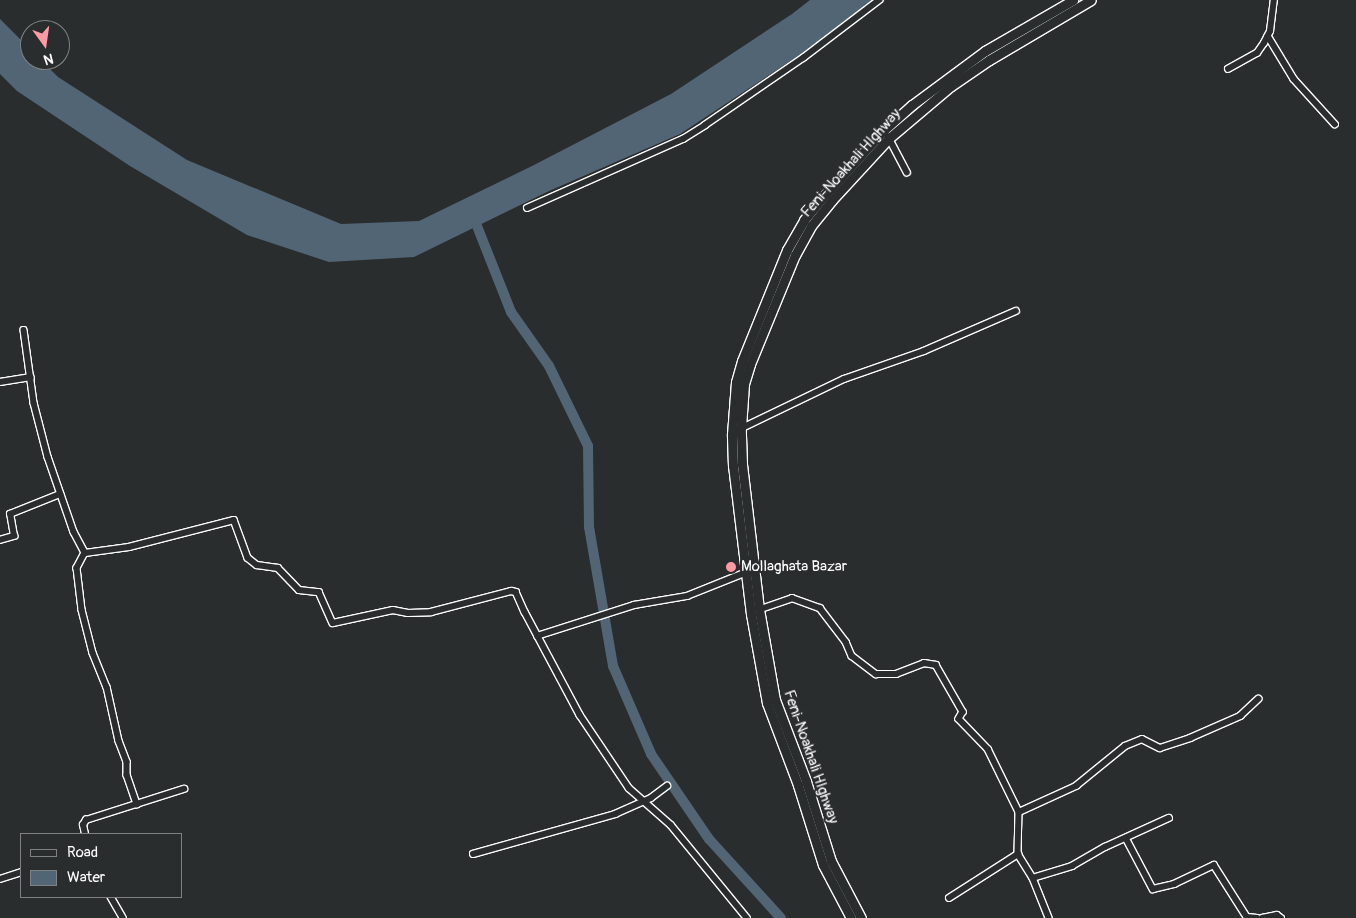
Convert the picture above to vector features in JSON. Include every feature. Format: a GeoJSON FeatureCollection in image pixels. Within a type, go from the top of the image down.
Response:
{"type":"FeatureCollection","features":[{"type":"Feature","properties":{"kind":"highway","name":"Feni-Noakhali HIghway"},"geometry":{"type":"LineString","coordinates":[[851,918],[823,865],[798,784],[767,703],[751,614],[733,466],[732,434],[736,382],[742,361],[787,250],[804,220],[826,194],[912,104],[947,77],[985,52],[1073,0]]}},
{"type":"Feature","properties":{"kind":"highway","name":"Feni-Noakhali HIghway"},"geometry":{"type":"LineString","coordinates":[[861,918],[831,861],[806,781],[775,700],[759,609],[742,464],[741,428],[744,384],[750,364],[795,255],[811,226],[832,200],[888,139],[951,86],[989,60],[1091,0]]}},
{"type":"Feature","properties":{"kind":"street"},"geometry":{"type":"LineString","coordinates":[[527,208],[682,139],[706,125],[803,58],[879,0]]}},
{"type":"Feature","properties":{"kind":"street"},"geometry":{"type":"LineString","coordinates":[[1228,69],[1257,53],[1268,36],[1274,0]]}},
{"type":"Feature","properties":{"kind":"street"},"geometry":{"type":"LineString","coordinates":[[1268,36],[1294,79],[1335,124]]}},
{"type":"Feature","properties":{"kind":"street"},"geometry":{"type":"LineString","coordinates":[[887,128],[888,139],[907,172]]}},
{"type":"Feature","properties":{"kind":"street"},"geometry":{"type":"LineString","coordinates":[[732,434],[844,379],[924,351],[1016,311]]}},
{"type":"Feature","properties":{"kind":"street"},"geometry":{"type":"LineString","coordinates":[[24,330],[34,403],[60,494],[74,532],[85,553]]}},
{"type":"Feature","properties":{"kind":"street"},"geometry":{"type":"LineString","coordinates":[[0,382],[31,378]]}},
{"type":"Feature","properties":{"kind":"street"},"geometry":{"type":"LineString","coordinates":[[0,540],[14,536],[10,514],[60,494]]}},
{"type":"Feature","properties":{"kind":"street"},"geometry":{"type":"LineString","coordinates":[[85,553],[129,547],[234,520],[248,558],[258,565],[278,568],[300,590],[319,592],[332,623],[393,610],[408,613],[431,612],[515,592],[518,594],[537,636],[580,715],[629,788],[671,826],[747,918]]}},
{"type":"Feature","properties":{"kind":"street"},"geometry":{"type":"LineString","coordinates":[[85,553],[77,568],[82,610],[93,653],[106,687],[119,741],[127,762],[127,775],[137,804]]}},
{"type":"Feature","properties":{"kind":"street"},"geometry":{"type":"LineString","coordinates":[[537,636],[634,605],[687,596],[747,572]]}},
{"type":"Feature","properties":{"kind":"street"},"geometry":{"type":"LineString","coordinates":[[751,614],[759,609],[792,598],[820,608],[846,642],[852,656],[876,674],[896,674],[924,663],[936,665],[963,712],[959,719],[988,749],[1008,794],[1019,812],[1018,854],[1033,878],[1049,918]]}},
{"type":"Feature","properties":{"kind":"street"},"geometry":{"type":"LineString","coordinates":[[1019,812],[1076,786],[1125,746],[1142,740],[1160,748],[1190,738],[1240,716],[1258,698]]}},
{"type":"Feature","properties":{"kind":"street"},"geometry":{"type":"LineString","coordinates":[[473,854],[615,814],[651,798],[668,786]]}},
{"type":"Feature","properties":{"kind":"street"},"geometry":{"type":"LineString","coordinates":[[85,833],[83,824],[86,820],[184,789]]}},
{"type":"Feature","properties":{"kind":"street"},"geometry":{"type":"LineString","coordinates":[[1033,878],[1072,866],[1168,818]]}},
{"type":"Feature","properties":{"kind":"street"},"geometry":{"type":"LineString","coordinates":[[1126,838],[1153,889],[1174,884],[1214,865],[1247,917],[1257,918]]}},
{"type":"Feature","properties":{"kind":"street"},"geometry":{"type":"LineString","coordinates":[[949,898],[1018,854]]}},
{"type":"Feature","properties":{"kind":"street"},"geometry":{"type":"LineString","coordinates":[[0,879],[20,872]]}},
{"type":"Feature","properties":{"kind":"street"},"geometry":{"type":"LineString","coordinates":[[113,898],[123,918]]}},
{"type":"Feature","properties":{"kind":"street"},"geometry":{"type":"LineString","coordinates":[[1262,918],[1277,915],[1281,918]]}},
{"type":"Feature","properties":{"kind":"water"},"geometry":{"type":"Polygon","coordinates":[[[810,0],[873,0],[819,42],[680,134],[549,191],[414,257],[329,262],[247,235],[130,166],[17,91],[0,74],[0,19],[20,39],[20,70],[51,70],[58,77],[187,160],[341,224],[419,221],[534,165],[671,94],[792,14],[810,0]]]}},
{"type":"Feature","properties":{"kind":"waterway"},"geometry":{"type":"LineString","coordinates":[[477,226],[511,312],[549,366],[588,446],[589,527],[613,666],[651,754],[709,839],[781,918]]}},
{"type":"Feature","properties":{"kind":"place","name":"Mollaghata Bazar"},"geometry":{"type":"Point","coordinates":[731,567]}}]}
